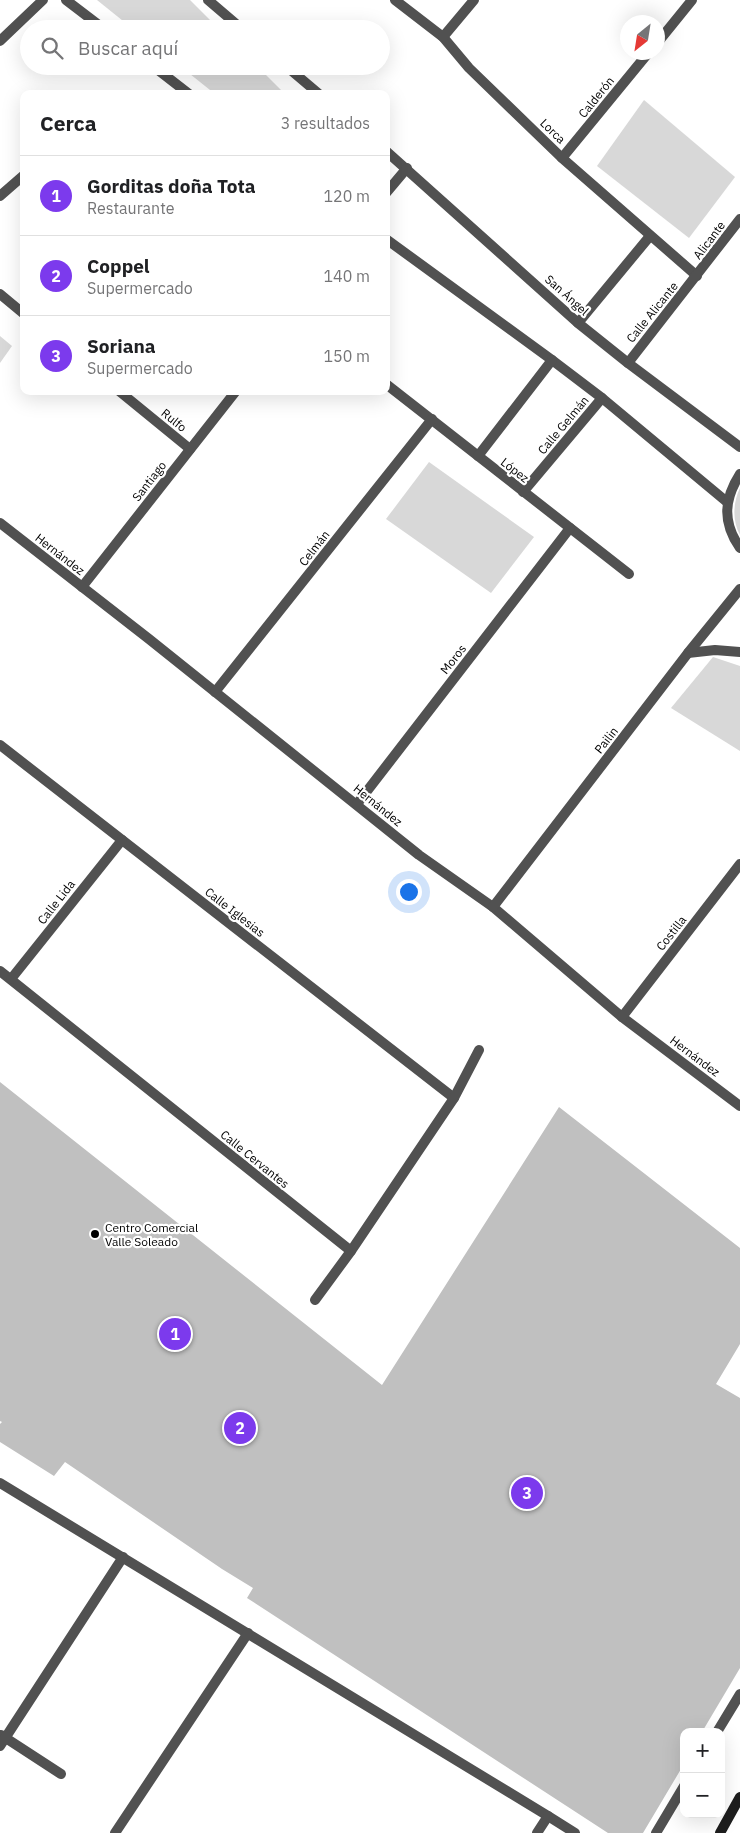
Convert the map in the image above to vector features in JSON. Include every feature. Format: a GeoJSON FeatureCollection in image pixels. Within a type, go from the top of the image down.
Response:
{"type":"FeatureCollection","features":[{"type":"Feature","properties":{"kind":"main road"},"geometry":{"type":"LineString","coordinates":[[720,1833],[740,1797]]}},
{"type":"Feature","properties":{"kind":"street"},"geometry":{"type":"LineString","coordinates":[[22,20],[43,0]]}},
{"type":"Feature","properties":{"kind":"street"},"geometry":{"type":"LineString","coordinates":[[66,0],[92,20]]}},
{"type":"Feature","properties":{"kind":"street"},"geometry":{"type":"LineString","coordinates":[[208,0],[231,20]]}},
{"type":"Feature","properties":{"kind":"street","name":"Lorca"},"geometry":{"type":"LineString","coordinates":[[395,0],[443,37],[469,68],[562,158],[697,276]]}},
{"type":"Feature","properties":{"kind":"street"},"geometry":{"type":"LineString","coordinates":[[443,37],[474,0]]}},
{"type":"Feature","properties":{"kind":"street"},"geometry":{"type":"LineString","coordinates":[[665,33],[692,0]]}},
{"type":"Feature","properties":{"kind":"street"},"geometry":{"type":"LineString","coordinates":[[0,41],[20,22]]}},
{"type":"Feature","properties":{"kind":"street","name":"Calderón"},"geometry":{"type":"LineString","coordinates":[[562,158],[642,60]]}},
{"type":"Feature","properties":{"kind":"street"},"geometry":{"type":"LineString","coordinates":[[165,75],[185,90]]}},
{"type":"Feature","properties":{"kind":"street"},"geometry":{"type":"LineString","coordinates":[[297,75],[314,90]]}},
{"type":"Feature","properties":{"kind":"street","name":"San Ángel"},"geometry":{"type":"LineString","coordinates":[[390,154],[578,323],[740,447]]}},
{"type":"Feature","properties":{"kind":"street"},"geometry":{"type":"LineString","coordinates":[[390,188],[407,168]]}},
{"type":"Feature","properties":{"kind":"street"},"geometry":{"type":"LineString","coordinates":[[0,196],[20,178]]}},
{"type":"Feature","properties":{"kind":"street","name":"Alicante"},"geometry":{"type":"LineString","coordinates":[[697,276],[740,219]]}},
{"type":"Feature","properties":{"kind":"street"},"geometry":{"type":"LineString","coordinates":[[578,323],[650,236]]}},
{"type":"Feature","properties":{"kind":"street"},"geometry":{"type":"LineString","coordinates":[[390,242],[602,398],[727,502]]}},
{"type":"Feature","properties":{"kind":"street","name":"Calle Alicante"},"geometry":{"type":"LineString","coordinates":[[628,363],[697,276]]}},
{"type":"Feature","properties":{"kind":"street"},"geometry":{"type":"LineString","coordinates":[[0,294],[20,311]]}},
{"type":"Feature","properties":{"kind":"street"},"geometry":{"type":"LineString","coordinates":[[478,456],[552,360]]}},
{"type":"Feature","properties":{"kind":"street","name":"López"},"geometry":{"type":"LineString","coordinates":[[390,387],[629,574]]}},
{"type":"Feature","properties":{"kind":"street","name":"Rulfo"},"geometry":{"type":"LineString","coordinates":[[124,395],[190,449]]}},
{"type":"Feature","properties":{"kind":"street","name":"Santiago"},"geometry":{"type":"LineString","coordinates":[[82,587],[233,395]]}},
{"type":"Feature","properties":{"kind":"street","name":"Calle Gelmán"},"geometry":{"type":"LineString","coordinates":[[523,492],[602,398]]}},
{"type":"Feature","properties":{"kind":"street","name":"Celmán"},"geometry":{"type":"LineString","coordinates":[[215,692],[432,420]]}},
{"type":"Feature","properties":{"kind":"street"},"geometry":{"type":"LineString","coordinates":[[740,474],[732,486],[727,502],[728,520],[733,538],[740,548]]}},
{"type":"Feature","properties":{"kind":"street","name":"Hernández"},"geometry":{"type":"LineString","coordinates":[[0,523],[419,855],[493,907],[622,1017],[740,1106]]}},
{"type":"Feature","properties":{"kind":"street","name":"Moros"},"geometry":{"type":"LineString","coordinates":[[357,804],[570,528]]}},
{"type":"Feature","properties":{"kind":"street","name":"Pailin"},"geometry":{"type":"LineString","coordinates":[[493,907],[740,588]]}},
{"type":"Feature","properties":{"kind":"street"},"geometry":{"type":"LineString","coordinates":[[688,653],[715,650],[740,652]]}},
{"type":"Feature","properties":{"kind":"street","name":"Calle Iglesias"},"geometry":{"type":"LineString","coordinates":[[0,745],[454,1098]]}},
{"type":"Feature","properties":{"kind":"street","name":"Calle Lida"},"geometry":{"type":"LineString","coordinates":[[11,979],[122,840]]}},
{"type":"Feature","properties":{"kind":"street","name":"Costilla"},"geometry":{"type":"LineString","coordinates":[[622,1017],[740,864]]}},
{"type":"Feature","properties":{"kind":"street","name":"Calle Cervantes"},"geometry":{"type":"LineString","coordinates":[[0,971],[351,1251]]}},
{"type":"Feature","properties":{"kind":"street"},"geometry":{"type":"LineString","coordinates":[[315,1300],[351,1251],[454,1098],[479,1050]]}},
{"type":"Feature","properties":{"kind":"street"},"geometry":{"type":"LineString","coordinates":[[0,1483],[574,1833]]}},
{"type":"Feature","properties":{"kind":"street"},"geometry":{"type":"LineString","coordinates":[[61,1774],[2,1740],[124,1557]]}},
{"type":"Feature","properties":{"kind":"street"},"geometry":{"type":"LineString","coordinates":[[115,1833],[248,1633]]}},
{"type":"Feature","properties":{"kind":"street"},"geometry":{"type":"LineString","coordinates":[[719,1728],[740,1694]]}},
{"type":"Feature","properties":{"kind":"street"},"geometry":{"type":"LineString","coordinates":[[656,1833],[680,1793]]}},
{"type":"Feature","properties":{"kind":"street"},"geometry":{"type":"LineString","coordinates":[[537,1833],[548,1816]]}},
{"type":"Feature","properties":{"kind":"shaded area"},"geometry":{"type":"Polygon","coordinates":[[[97,0],[190,0],[210,20],[122,20],[97,0]]]}},
{"type":"Feature","properties":{"kind":"shaded area"},"geometry":{"type":"Polygon","coordinates":[[[191,75],[266,75],[281,90],[210,90],[191,75]]]}},
{"type":"Feature","properties":{"kind":"shaded area"},"geometry":{"type":"Polygon","coordinates":[[[644,100],[735,177],[689,238],[597,166],[644,100]]]}},
{"type":"Feature","properties":{"kind":"shaded area"},"geometry":{"type":"Polygon","coordinates":[[[0,336],[12,346],[0,363],[0,336]]]}},
{"type":"Feature","properties":{"kind":"shaded area"},"geometry":{"type":"Polygon","coordinates":[[[429,462],[534,537],[491,593],[386,519],[429,462]]]}},
{"type":"Feature","properties":{"kind":"shaded area"},"geometry":{"type":"Polygon","coordinates":[[[740,488],[740,535],[737,530],[734,512],[740,488]]]}},
{"type":"Feature","properties":{"kind":"shaded area"},"geometry":{"type":"Polygon","coordinates":[[[713,657],[740,666],[740,751],[671,708],[713,657]]]}},
{"type":"Feature","properties":{"kind":"building"},"geometry":{"type":"Polygon","coordinates":[[[0,1082],[382,1385],[559,1107],[740,1248],[740,1344],[716,1384],[740,1398],[740,1668],[704,1728],[680,1728],[680,1771],[643,1833],[608,1833],[247,1598],[253,1588],[65,1462],[54,1476],[0,1442],[0,1424],[2,1422],[0,1421],[0,1082]]]}},
{"type":"Feature","properties":{"kind":"place","name":"Centro Comercial Valle Soleado"},"geometry":{"type":"Point","coordinates":[95,1234]}},
{"type":"Feature","properties":{"kind":"place","name":"Gorditas doña Tota"},"geometry":{"type":"Point","coordinates":[175,1334]}},
{"type":"Feature","properties":{"kind":"place","name":"Coppel"},"geometry":{"type":"Point","coordinates":[240,1428]}},
{"type":"Feature","properties":{"kind":"place","name":"Soriana"},"geometry":{"type":"Point","coordinates":[527,1493]}}]}
